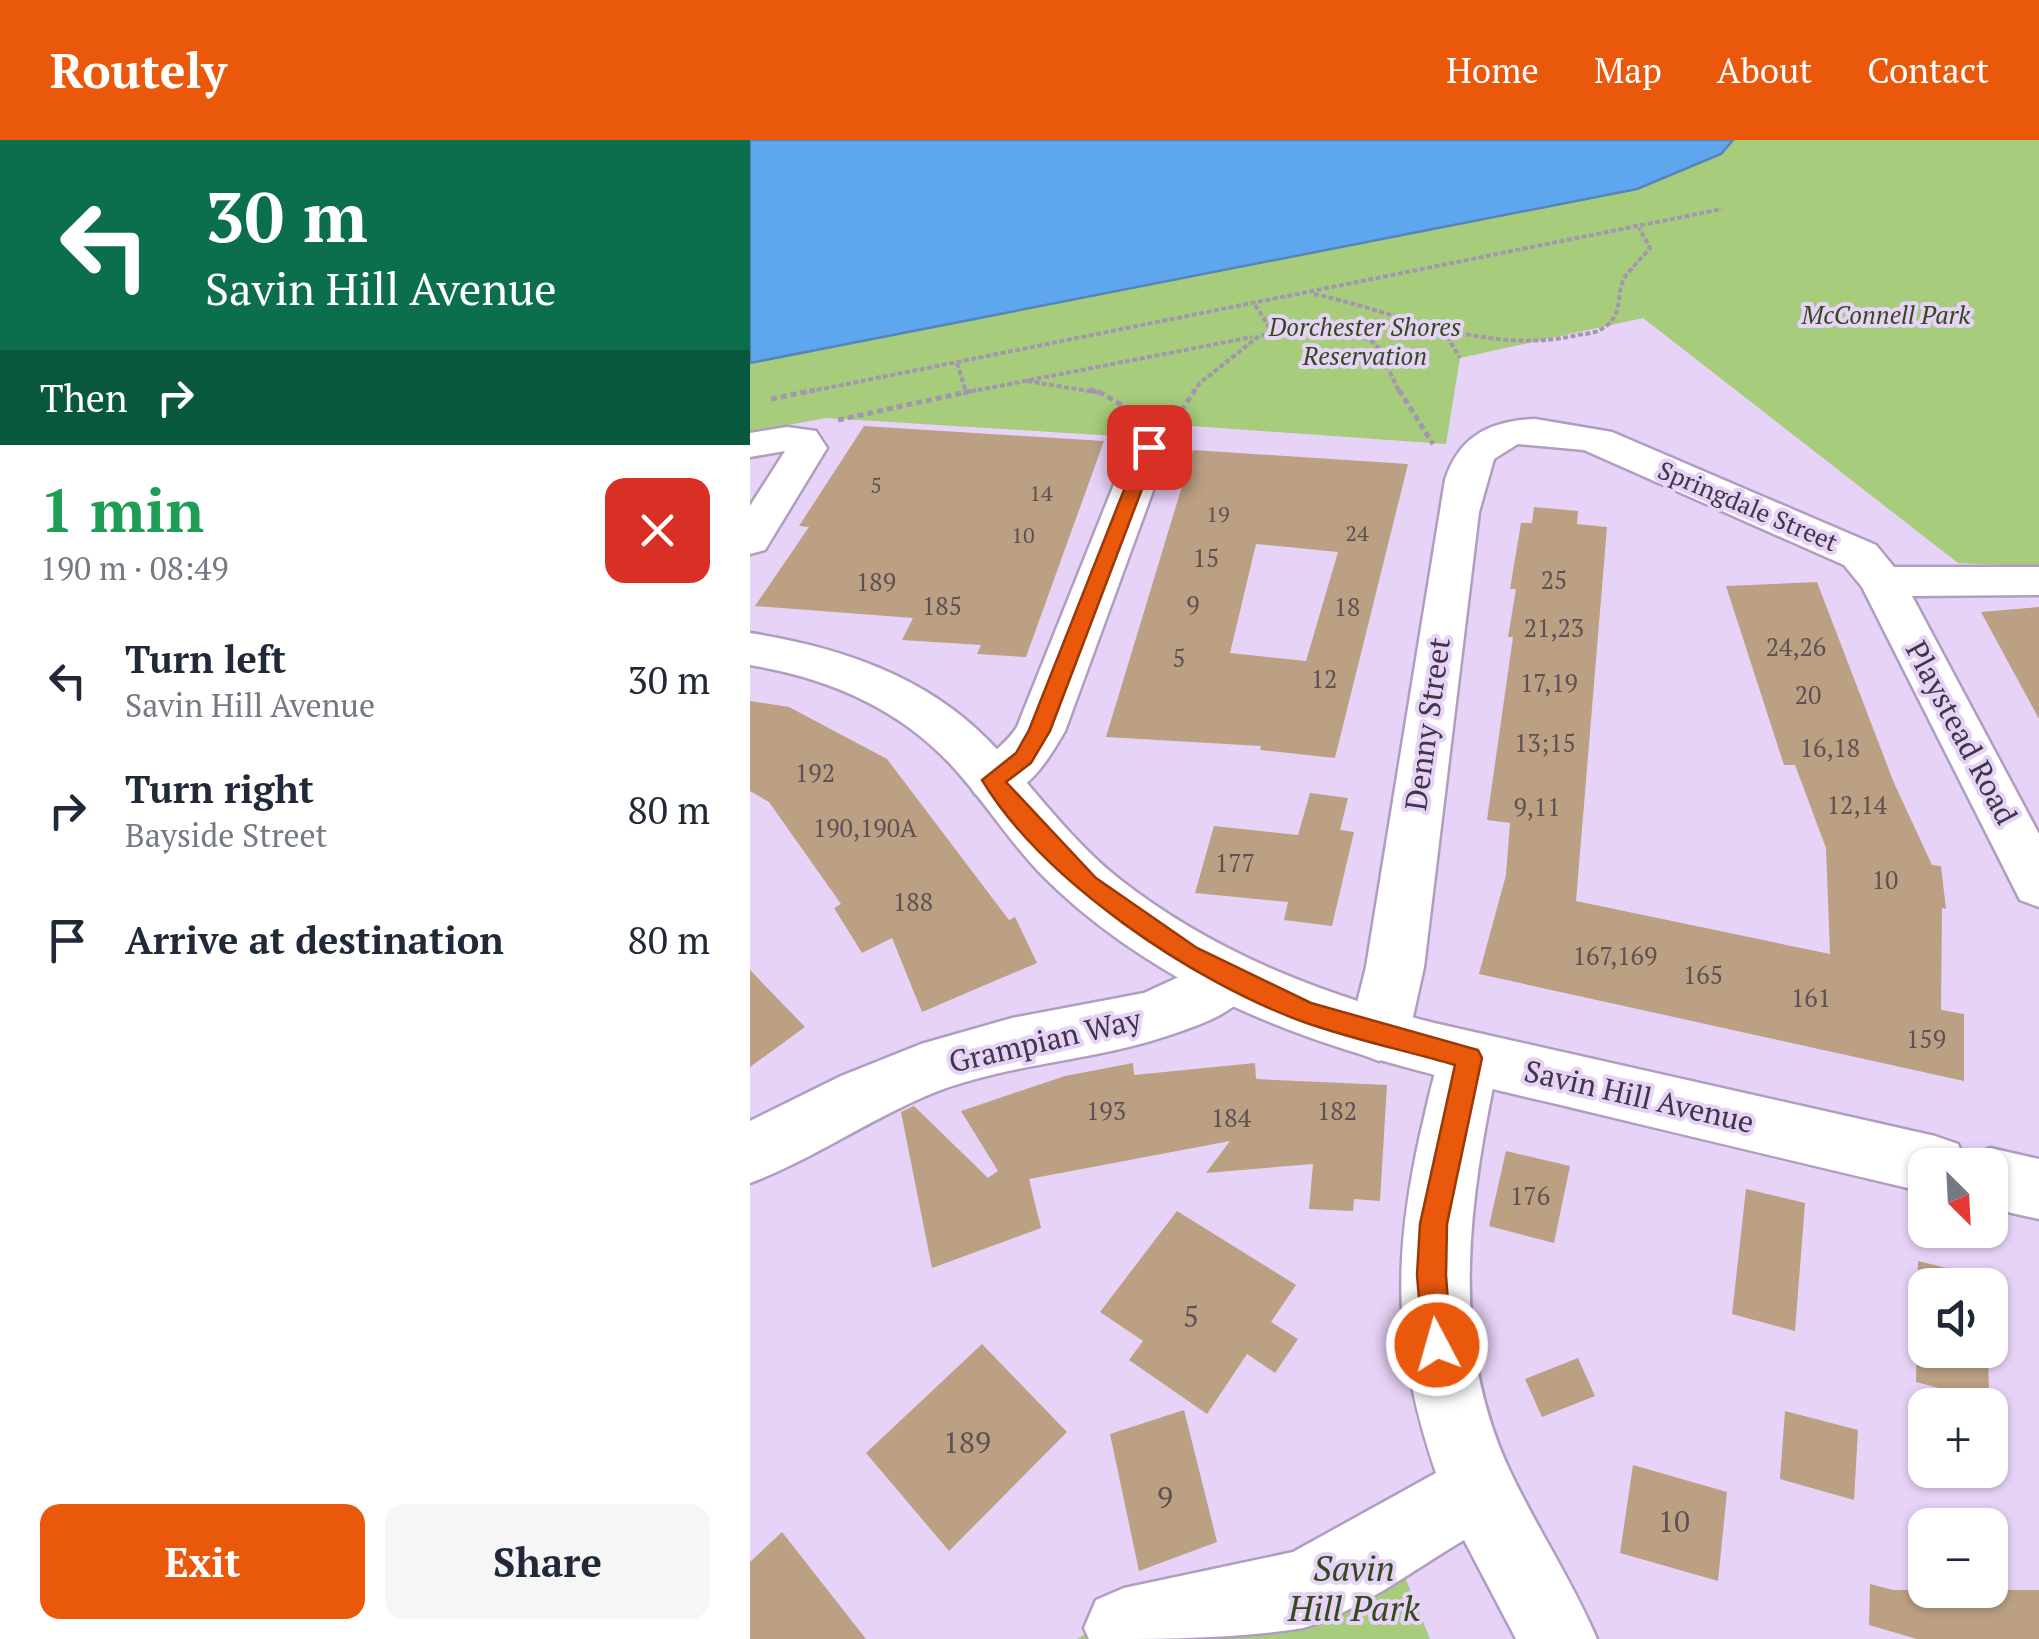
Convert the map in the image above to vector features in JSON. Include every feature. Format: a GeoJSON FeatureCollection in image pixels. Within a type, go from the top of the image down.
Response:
{"type":"FeatureCollection","features":[{"type":"Feature","properties":{"kind":"street","name":"Springdale Street"},"geometry":{"type":"LineString","coordinates":[[1493,444],[1558,430],[1598,441],[1860,555],[1882,582]]}},
{"type":"Feature","properties":{"kind":"street"},"geometry":{"type":"LineString","coordinates":[[750,445],[786,438],[802,440],[807,446],[750,540]]}},
{"type":"Feature","properties":{"kind":"street","name":"Denny Street"},"geometry":{"type":"LineString","coordinates":[[1379,1035],[1395,967],[1456,526],[1469,469],[1493,444]]}},
{"type":"Feature","properties":{"kind":"street"},"geometry":{"type":"LineString","coordinates":[[993,780],[1023,758],[1040,731],[1149,447]]}},
{"type":"Feature","properties":{"kind":"street"},"geometry":{"type":"LineString","coordinates":[[1882,582],[2039,580]]}},
{"type":"Feature","properties":{"kind":"street","name":"Playstead Road"},"geometry":{"type":"LineString","coordinates":[[1882,582],[2039,885]]}},
{"type":"Feature","properties":{"kind":"street","name":"Savin Hill Avenue"},"geometry":{"type":"LineString","coordinates":[[750,649],[804,659],[887,688],[941,724],[1088,884],[1152,931],[1229,978],[1305,1012],[1469,1058],[1908,1159]]}},
{"type":"Feature","properties":{"kind":"street","name":"Grampian Way"},"geometry":{"type":"LineString","coordinates":[[750,1154],[840,1106],[934,1066],[1027,1039],[1151,1018],[1191,1003],[1229,978]]}},
{"type":"Feature","properties":{"kind":"street"},"geometry":{"type":"LineString","coordinates":[[1469,1058],[1434,1224],[1433,1320],[1441,1370],[1480,1489],[1557,1639]]}},
{"type":"Feature","properties":{"kind":"street"},"geometry":{"type":"LineString","coordinates":[[2008,1182],[2039,1189]]}},
{"type":"Feature","properties":{"kind":"street"},"geometry":{"type":"LineString","coordinates":[[1124,1628],[1305,1589],[1480,1489]]}},
{"type":"Feature","properties":{"kind":"path"},"geometry":{"type":"LineString","coordinates":[[769,399],[1722,209]]}},
{"type":"Feature","properties":{"kind":"path"},"geometry":{"type":"LineString","coordinates":[[1312,293],[1370,306],[1443,330],[1530,342],[1601,330],[1621,308],[1617,293],[1620,280],[1650,248],[1639,228]]}},
{"type":"Feature","properties":{"kind":"path"},"geometry":{"type":"LineString","coordinates":[[1254,304],[1273,333]]}},
{"type":"Feature","properties":{"kind":"path"},"geometry":{"type":"LineString","coordinates":[[802,440],[859,414],[1320,326],[1370,338],[1382,350],[1402,397],[1436,449],[1493,444]]}},
{"type":"Feature","properties":{"kind":"path"},"geometry":{"type":"LineString","coordinates":[[1443,330],[1460,358]]}},
{"type":"Feature","properties":{"kind":"path"},"geometry":{"type":"LineString","coordinates":[[1028,381],[1111,396],[1131,408],[1142,422],[1149,447],[1175,421],[1200,383],[1258,336]]}},
{"type":"Feature","properties":{"kind":"path"},"geometry":{"type":"LineString","coordinates":[[956,363],[966,392]]}},
{"type":"Feature","properties":{"kind":"green space"},"geometry":{"type":"Polygon","coordinates":[[[1450,140],[2039,140],[2039,567],[1958,563],[1643,318],[1460,358],[1446,444],[1192,426],[1179,440],[826,418],[750,432],[750,363],[1491,216],[1450,140]]]}},
{"type":"Feature","properties":{"kind":"green space","name":"Savin Hill Park"},"geometry":{"type":"Polygon","coordinates":[[[1384,1525],[1430,1639],[1077,1639],[1125,1609],[1384,1525]]]}},
{"type":"Feature","properties":{"kind":"water"},"geometry":{"type":"Polygon","coordinates":[[[750,140],[1733,140],[1721,154],[1637,189],[750,363],[750,140]]]}},
{"type":"Feature","properties":{"kind":"building"},"geometry":{"type":"Polygon","coordinates":[[[864,426],[1104,441],[1026,657],[977,654],[981,645],[902,640],[913,618],[755,606],[809,527],[799,526],[864,426]]]}},
{"type":"Feature","properties":{"kind":"building"},"geometry":{"type":"Polygon","coordinates":[[[1193,450],[1408,464],[1335,758],[1260,750],[1261,746],[1106,737],[1193,450]],[[1256,544],[1230,653],[1306,661],[1338,552],[1256,544]]]}},
{"type":"Feature","properties":{"kind":"building"},"geometry":{"type":"Polygon","coordinates":[[[1534,507],[1578,511],[1577,524],[1607,527],[1576,901],[1830,954],[1826,848],[1795,765],[1784,765],[1726,586],[1817,582],[1894,783],[1932,865],[1941,866],[1946,909],[1942,908],[1941,1010],[1964,1014],[1964,1081],[1479,974],[1506,875],[1510,823],[1487,820],[1513,637],[1508,637],[1516,589],[1510,589],[1521,523],[1532,523],[1534,507]]]}},
{"type":"Feature","properties":{"kind":"building"},"geometry":{"type":"Polygon","coordinates":[[[2039,607],[2039,719],[1981,612],[2039,607]]]}},
{"type":"Feature","properties":{"kind":"building"},"geometry":{"type":"Polygon","coordinates":[[[750,701],[789,707],[887,759],[1009,920],[1015,917],[1037,963],[922,1012],[892,938],[862,953],[834,908],[841,904],[769,802],[750,791],[750,701]]]}},
{"type":"Feature","properties":{"kind":"building"},"geometry":{"type":"Polygon","coordinates":[[[1310,793],[1348,798],[1340,830],[1354,832],[1332,926],[1284,920],[1288,902],[1195,893],[1214,826],[1298,835],[1310,793]]]}},
{"type":"Feature","properties":{"kind":"building"},"geometry":{"type":"Polygon","coordinates":[[[750,970],[805,1027],[750,1067],[750,970]]]}},
{"type":"Feature","properties":{"kind":"building"},"geometry":{"type":"Polygon","coordinates":[[[1133,1063],[1134,1075],[1255,1063],[1256,1079],[1387,1085],[1380,1201],[1354,1199],[1353,1211],[1309,1209],[1313,1164],[1206,1173],[1230,1141],[1029,1179],[1041,1228],[932,1268],[901,1112],[914,1106],[988,1178],[998,1171],[961,1111],[1065,1076],[1133,1063]]]}},
{"type":"Feature","properties":{"kind":"building"},"geometry":{"type":"Polygon","coordinates":[[[1506,1151],[1570,1166],[1554,1243],[1489,1226],[1506,1151]]]}},
{"type":"Feature","properties":{"kind":"building"},"geometry":{"type":"Polygon","coordinates":[[[1746,1189],[1805,1203],[1795,1331],[1732,1314],[1746,1189]]]}},
{"type":"Feature","properties":{"kind":"building"},"geometry":{"type":"Polygon","coordinates":[[[1177,1211],[1296,1285],[1271,1322],[1298,1339],[1275,1373],[1247,1354],[1207,1414],[1129,1360],[1143,1341],[1100,1312],[1177,1211]]]}},
{"type":"Feature","properties":{"kind":"building"},"geometry":{"type":"Polygon","coordinates":[[[1918,1261],[1946,1268],[1918,1268],[1918,1261]]]}},
{"type":"Feature","properties":{"kind":"building"},"geometry":{"type":"Polygon","coordinates":[[[982,1344],[1067,1432],[949,1551],[866,1453],[982,1344]]]}},
{"type":"Feature","properties":{"kind":"building"},"geometry":{"type":"Polygon","coordinates":[[[1578,1358],[1595,1396],[1542,1417],[1525,1379],[1578,1358]]]}},
{"type":"Feature","properties":{"kind":"building"},"geometry":{"type":"Polygon","coordinates":[[[1916,1368],[1988,1368],[1989,1388],[1939,1388],[1916,1382],[1916,1368]]]}},
{"type":"Feature","properties":{"kind":"building"},"geometry":{"type":"Polygon","coordinates":[[[1184,1410],[1217,1542],[1139,1571],[1110,1434],[1184,1410]]]}},
{"type":"Feature","properties":{"kind":"building"},"geometry":{"type":"Polygon","coordinates":[[[1785,1411],[1858,1430],[1854,1500],[1780,1479],[1785,1411]]]}},
{"type":"Feature","properties":{"kind":"building"},"geometry":{"type":"Polygon","coordinates":[[[1633,1465],[1727,1492],[1718,1581],[1620,1553],[1633,1465]]]}},
{"type":"Feature","properties":{"kind":"building"},"geometry":{"type":"Polygon","coordinates":[[[782,1532],[866,1639],[750,1639],[750,1562],[782,1532]]]}},
{"type":"Feature","properties":{"kind":"building"},"geometry":{"type":"Polygon","coordinates":[[[1870,1584],[1908,1590],[1908,1608],[2008,1608],[2008,1590],[2039,1590],[2039,1639],[1917,1639],[1869,1625],[1870,1584]]]}},
{"type":"Feature","properties":{"kind":"route"},"geometry":{"type":"LineString","coordinates":[[1149,447],[1040,731],[1023,758],[993,780],[1038,834],[1088,884],[1189,955],[1229,978],[1305,1012],[1469,1058],[1434,1224],[1433,1320],[1437,1345]]}},
{"type":"Feature","properties":{"kind":"park label","name":"McConnell Park"},"geometry":{"type":"Point","coordinates":[1886,315]}},
{"type":"Feature","properties":{"kind":"park label","name":"Dorchester Shores Reservation"},"geometry":{"type":"Point","coordinates":[1365,342]}}]}
